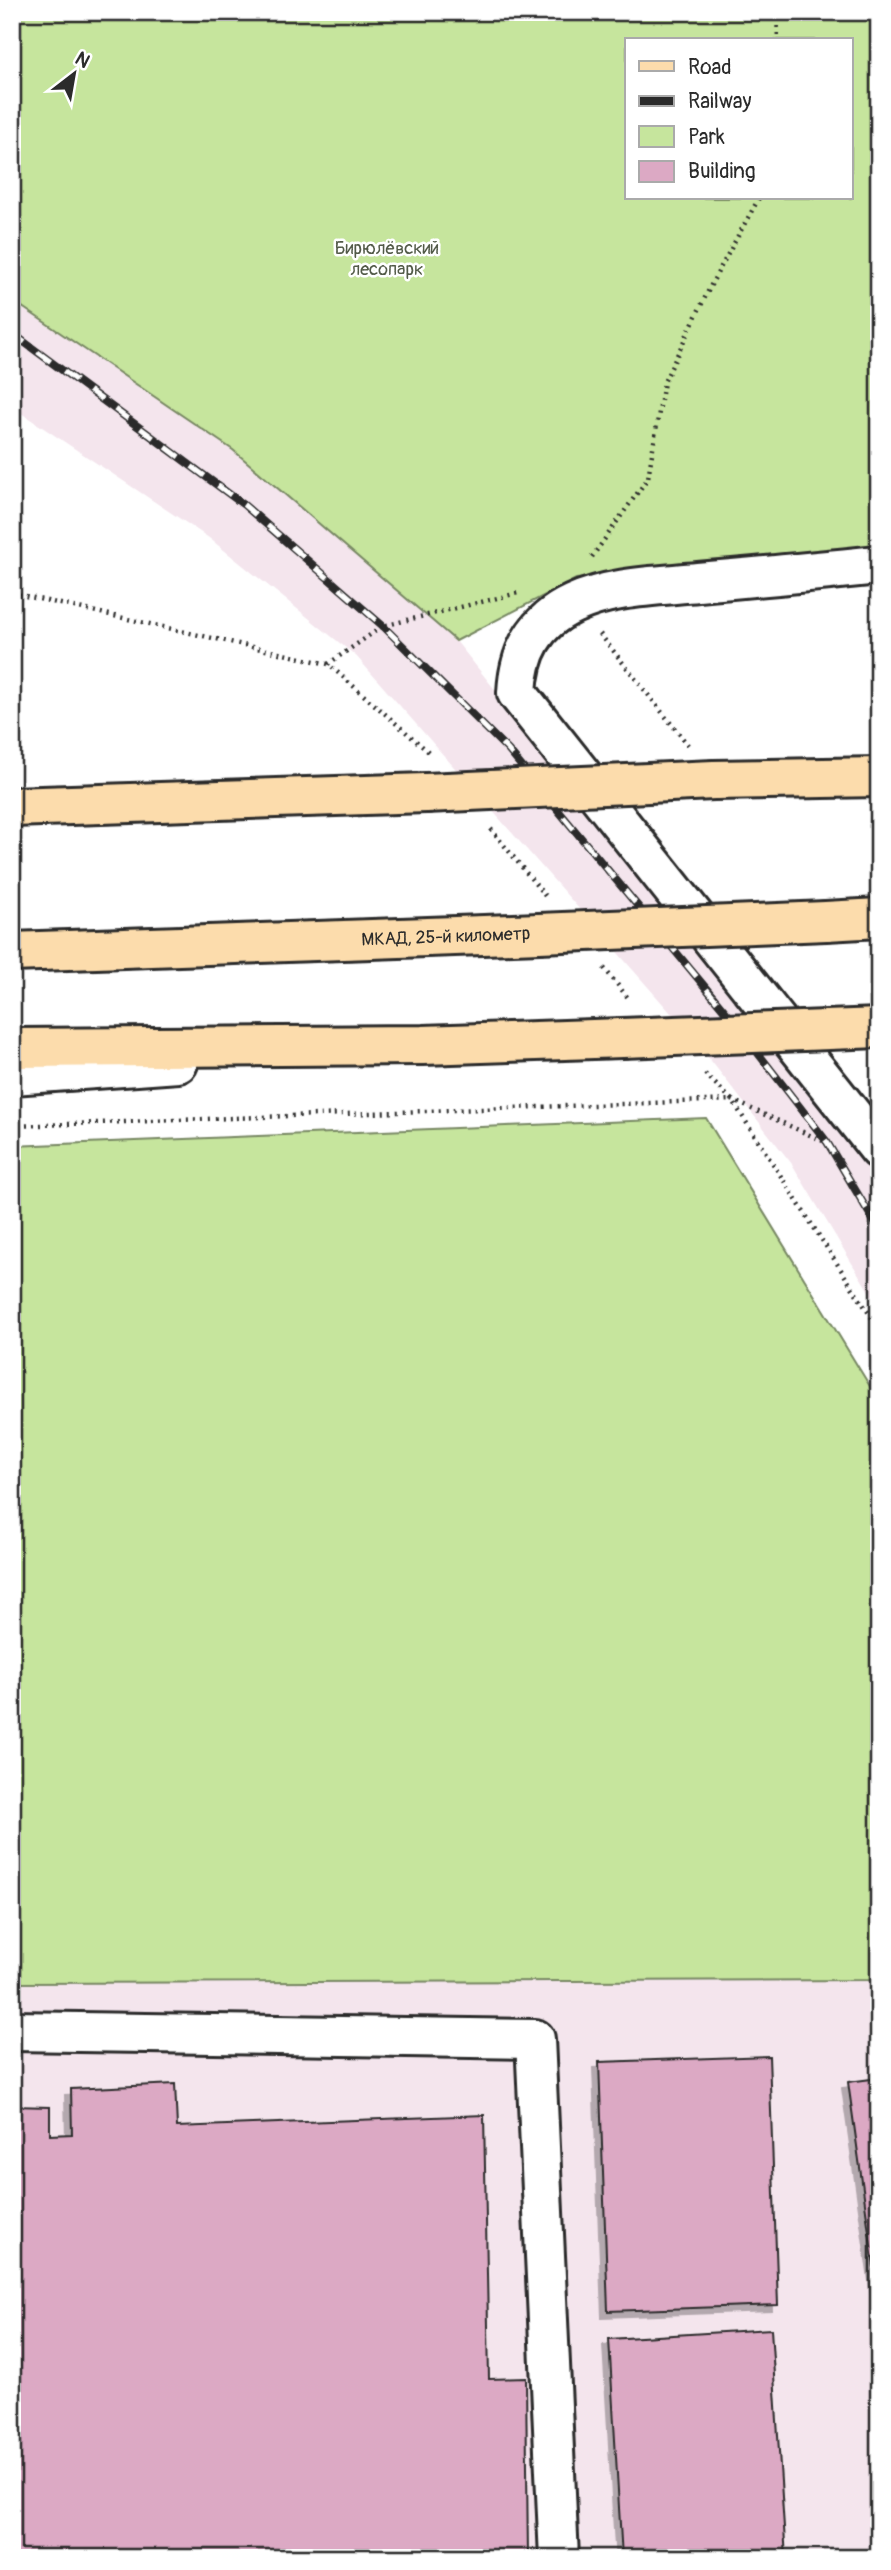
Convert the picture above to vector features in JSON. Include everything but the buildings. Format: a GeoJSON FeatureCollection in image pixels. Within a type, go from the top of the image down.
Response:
{"type":"FeatureCollection","features":[{"type":"Feature","properties":{"kind":"main road"},"geometry":{"type":"LineString","coordinates":[[12,807],[432,778],[714,780],[879,777]]}},
{"type":"Feature","properties":{"kind":"main road","name":"МКАД, 25-й километр"},"geometry":{"type":"LineString","coordinates":[[12,952],[545,918],[826,921],[879,918]]}},
{"type":"Feature","properties":{"kind":"main road"},"geometry":{"type":"LineString","coordinates":[[12,1048],[423,1045],[879,1028]]}},
{"type":"Feature","properties":{"kind":"street"},"geometry":{"type":"LineString","coordinates":[[879,565],[617,590],[572,604],[552,617],[532,637],[518,664],[517,693],[879,1149]]}},
{"type":"Feature","properties":{"kind":"street"},"geometry":{"type":"LineString","coordinates":[[12,1075],[423,1045]]}},
{"type":"Feature","properties":{"kind":"street"},"geometry":{"type":"LineString","coordinates":[[12,2031],[536,2039],[561,2554]]}},
{"type":"Feature","properties":{"kind":"path"},"geometry":{"type":"LineString","coordinates":[[777,12],[778,38]]}},
{"type":"Feature","properties":{"kind":"path"},"geometry":{"type":"LineString","coordinates":[[572,604],[576,579],[648,478],[664,382],[713,281],[759,200]]}},
{"type":"Feature","properties":{"kind":"path"},"geometry":{"type":"LineString","coordinates":[[328,664],[383,626],[524,592]]}},
{"type":"Feature","properties":{"kind":"path"},"geometry":{"type":"LineString","coordinates":[[12,593],[328,664],[432,778]]}},
{"type":"Feature","properties":{"kind":"path"},"geometry":{"type":"LineString","coordinates":[[610,644],[714,780]]}},
{"type":"Feature","properties":{"kind":"path"},"geometry":{"type":"LineString","coordinates":[[490,828],[545,918]]}},
{"type":"Feature","properties":{"kind":"path"},"geometry":{"type":"LineString","coordinates":[[603,968],[629,1000]]}},
{"type":"Feature","properties":{"kind":"path"},"geometry":{"type":"LineString","coordinates":[[694,1065],[732,1100],[879,1329]]}},
{"type":"Feature","properties":{"kind":"path"},"geometry":{"type":"LineString","coordinates":[[12,1126],[732,1100],[827,1142]]}},
{"type":"Feature","properties":{"kind":"shaded area"},"geometry":{"type":"Polygon","coordinates":[[[12,300],[233,450],[456,641],[869,1156],[879,1172],[879,1308],[792,1164],[693,1038],[356,656],[209,538],[12,407],[12,300]]]}},
{"type":"Feature","properties":{"kind":"shaded area"},"geometry":{"type":"Polygon","coordinates":[[[879,1980],[879,2558],[12,2558],[12,1983],[879,1980]]]}},
{"type":"Feature","properties":{"kind":"green space","name":"Бирюлёвский лесопарк"},"geometry":{"type":"Polygon","coordinates":[[[12,12],[879,12],[879,552],[576,579],[456,641],[233,450],[12,300],[12,12]]]}},
{"type":"Feature","properties":{"kind":"green space"},"geometry":{"type":"Polygon","coordinates":[[[706,1118],[879,1401],[879,1980],[12,1983],[12,1146],[706,1118]]]}},
{"type":"Feature","properties":{"kind":"railway"},"geometry":{"type":"LineString","coordinates":[[12,333],[244,505],[383,626],[508,750],[730,1017],[827,1142],[879,1230]]}}]}
